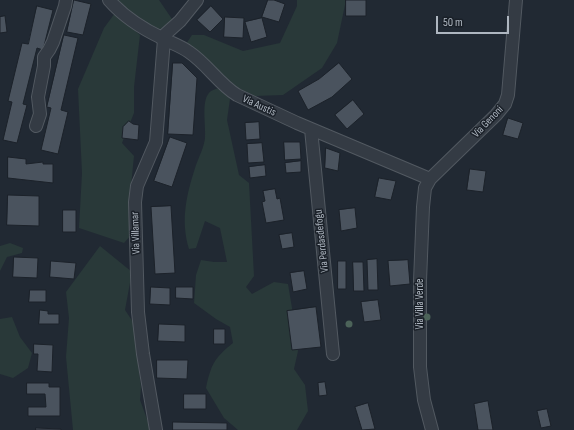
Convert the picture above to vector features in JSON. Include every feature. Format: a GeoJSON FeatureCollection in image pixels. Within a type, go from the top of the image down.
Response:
{"type":"FeatureCollection","features":[{"type":"Feature","properties":{"kind":"street"},"geometry":{"type":"LineString","coordinates":[[36,126],[40,114],[38,97],[44,66],[44,57],[50,50],[66,0]]}},
{"type":"Feature","properties":{"kind":"street","name":"Via Austis"},"geometry":{"type":"LineString","coordinates":[[109,0],[135,22],[163,39],[182,47],[198,58],[234,94],[311,129],[430,179]]}},
{"type":"Feature","properties":{"kind":"street"},"geometry":{"type":"LineString","coordinates":[[163,39],[197,0]]}},
{"type":"Feature","properties":{"kind":"street","name":"Via Genoni"},"geometry":{"type":"LineString","coordinates":[[430,179],[500,112],[507,100],[516,0]]}},
{"type":"Feature","properties":{"kind":"street","name":"Via Villamar"},"geometry":{"type":"LineString","coordinates":[[156,430],[143,354],[138,312],[135,202],[138,186],[156,142],[163,39]]}},
{"type":"Feature","properties":{"kind":"street","name":"Via Perdasdefogu"},"geometry":{"type":"LineString","coordinates":[[311,129],[333,354]]}},
{"type":"Feature","properties":{"kind":"street","name":"Via Villa Verde"},"geometry":{"type":"LineString","coordinates":[[430,179],[425,188],[423,207],[420,281],[420,367],[424,400],[432,430]]}},
{"type":"Feature","properties":{"kind":"shaded area"},"geometry":{"type":"Polygon","coordinates":[[[117,0],[159,0],[172,19],[164,28],[153,31],[134,17],[117,0]]]}},
{"type":"Feature","properties":{"kind":"shaded area"},"geometry":{"type":"Polygon","coordinates":[[[297,0],[346,0],[337,43],[322,68],[283,95],[255,96],[238,88],[186,44],[192,35],[204,35],[243,51],[280,43],[297,6],[297,0]]]}},
{"type":"Feature","properties":{"kind":"shaded area"},"geometry":{"type":"Polygon","coordinates":[[[115,13],[140,35],[134,87],[134,113],[122,143],[134,156],[130,196],[133,233],[124,243],[79,228],[82,173],[78,89],[104,28],[115,13]]]}},
{"type":"Feature","properties":{"kind":"shaded area"},"geometry":{"type":"Polygon","coordinates":[[[220,88],[230,99],[227,120],[239,175],[249,183],[254,276],[246,287],[252,294],[274,282],[288,284],[298,351],[294,369],[305,385],[308,411],[297,430],[238,430],[224,418],[206,388],[214,362],[221,353],[233,343],[230,327],[194,303],[196,275],[201,260],[227,262],[220,228],[205,221],[196,248],[189,249],[186,238],[185,217],[187,196],[196,165],[203,148],[205,133],[204,111],[207,96],[214,89],[220,88]]]}},
{"type":"Feature","properties":{"kind":"shaded area"},"geometry":{"type":"Polygon","coordinates":[[[10,243],[23,248],[22,253],[7,257],[0,271],[0,246],[10,243]]]}},
{"type":"Feature","properties":{"kind":"shaded area"},"geometry":{"type":"Polygon","coordinates":[[[100,246],[132,272],[125,310],[133,322],[141,387],[140,400],[151,430],[73,430],[66,357],[69,318],[66,292],[100,246]]]}},
{"type":"Feature","properties":{"kind":"shaded area"},"geometry":{"type":"Polygon","coordinates":[[[12,317],[20,337],[32,353],[28,368],[13,378],[0,374],[0,319],[12,317]]]}},
{"type":"Feature","properties":{"kind":"building"},"geometry":{"type":"Polygon","coordinates":[[[74,0],[91,4],[83,35],[67,32],[74,0]]]}},
{"type":"Feature","properties":{"kind":"building"},"geometry":{"type":"Polygon","coordinates":[[[268,0],[274,0],[285,4],[279,22],[262,17],[268,0]]]}},
{"type":"Feature","properties":{"kind":"building"},"geometry":{"type":"Polygon","coordinates":[[[346,0],[366,0],[366,16],[346,16],[346,0]]]}},
{"type":"Feature","properties":{"kind":"building"},"geometry":{"type":"Polygon","coordinates":[[[37,6],[53,10],[43,50],[37,48],[23,104],[27,105],[17,143],[3,140],[12,102],[8,101],[22,43],[28,44],[37,6]]]}},
{"type":"Feature","properties":{"kind":"building"},"geometry":{"type":"Polygon","coordinates":[[[211,6],[223,19],[210,32],[197,20],[211,6]]]}},
{"type":"Feature","properties":{"kind":"building"},"geometry":{"type":"Polygon","coordinates":[[[5,16],[7,32],[0,33],[0,17],[5,16]]]}},
{"type":"Feature","properties":{"kind":"building"},"geometry":{"type":"Polygon","coordinates":[[[225,17],[244,18],[243,38],[224,37],[225,17]]]}},
{"type":"Feature","properties":{"kind":"building"},"geometry":{"type":"Polygon","coordinates":[[[262,18],[267,37],[251,42],[245,22],[262,18]]]}},
{"type":"Feature","properties":{"kind":"building"},"geometry":{"type":"Polygon","coordinates":[[[64,35],[78,38],[61,110],[68,112],[58,154],[41,150],[51,108],[47,107],[64,35]]]}},
{"type":"Feature","properties":{"kind":"building"},"geometry":{"type":"Polygon","coordinates":[[[173,63],[182,63],[197,78],[193,135],[168,134],[173,63]]]}},
{"type":"Feature","properties":{"kind":"building"},"geometry":{"type":"Polygon","coordinates":[[[339,63],[352,79],[332,97],[308,110],[298,91],[319,79],[339,63]]]}},
{"type":"Feature","properties":{"kind":"building"},"geometry":{"type":"Polygon","coordinates":[[[353,100],[364,114],[347,129],[335,115],[353,100]]]}},
{"type":"Feature","properties":{"kind":"building"},"geometry":{"type":"Polygon","coordinates":[[[508,118],[523,123],[518,139],[503,135],[508,118]]]}},
{"type":"Feature","properties":{"kind":"building"},"geometry":{"type":"Polygon","coordinates":[[[129,121],[133,124],[139,125],[138,140],[122,138],[123,127],[129,121]]]}},
{"type":"Feature","properties":{"kind":"building"},"geometry":{"type":"Polygon","coordinates":[[[259,122],[260,139],[246,140],[245,123],[259,122]]]}},
{"type":"Feature","properties":{"kind":"building"},"geometry":{"type":"Polygon","coordinates":[[[170,137],[187,143],[172,187],[154,181],[170,137]]]}},
{"type":"Feature","properties":{"kind":"building"},"geometry":{"type":"Polygon","coordinates":[[[284,142],[300,142],[301,159],[285,160],[284,142]]]}},
{"type":"Feature","properties":{"kind":"building"},"geometry":{"type":"Polygon","coordinates":[[[262,143],[264,162],[248,163],[247,144],[262,143]]]}},
{"type":"Feature","properties":{"kind":"building"},"geometry":{"type":"Polygon","coordinates":[[[326,148],[340,153],[338,171],[325,168],[326,148]]]}},
{"type":"Feature","properties":{"kind":"building"},"geometry":{"type":"Polygon","coordinates":[[[8,157],[26,159],[26,164],[43,162],[43,164],[53,164],[53,183],[8,178],[8,157]]]}},
{"type":"Feature","properties":{"kind":"building"},"geometry":{"type":"Polygon","coordinates":[[[301,161],[301,172],[286,173],[285,163],[301,161]]]}},
{"type":"Feature","properties":{"kind":"building"},"geometry":{"type":"Polygon","coordinates":[[[265,165],[266,176],[250,178],[249,167],[265,165]]]}},
{"type":"Feature","properties":{"kind":"building"},"geometry":{"type":"Polygon","coordinates":[[[470,169],[486,171],[483,192],[467,190],[470,169]]]}},
{"type":"Feature","properties":{"kind":"building"},"geometry":{"type":"Polygon","coordinates":[[[379,178],[396,181],[391,200],[375,197],[379,178]]]}},
{"type":"Feature","properties":{"kind":"building"},"geometry":{"type":"Polygon","coordinates":[[[275,189],[277,199],[280,198],[284,220],[266,223],[262,202],[265,201],[263,191],[275,189]]]}},
{"type":"Feature","properties":{"kind":"building"},"geometry":{"type":"Polygon","coordinates":[[[8,195],[39,196],[39,226],[7,225],[8,195]]]}},
{"type":"Feature","properties":{"kind":"building"},"geometry":{"type":"Polygon","coordinates":[[[171,206],[175,273],[155,274],[151,207],[171,206]]]}},
{"type":"Feature","properties":{"kind":"building"},"geometry":{"type":"Polygon","coordinates":[[[355,208],[357,228],[341,231],[339,210],[355,208]]]}},
{"type":"Feature","properties":{"kind":"building"},"geometry":{"type":"Polygon","coordinates":[[[63,210],[76,210],[76,232],[63,232],[63,210]]]}},
{"type":"Feature","properties":{"kind":"building"},"geometry":{"type":"Polygon","coordinates":[[[292,233],[294,247],[282,249],[279,235],[292,233]]]}},
{"type":"Feature","properties":{"kind":"building"},"geometry":{"type":"Polygon","coordinates":[[[14,257],[38,258],[37,278],[13,277],[14,257]]]}},
{"type":"Feature","properties":{"kind":"building"},"geometry":{"type":"Polygon","coordinates":[[[377,259],[378,290],[368,290],[367,260],[377,259]]]}},
{"type":"Feature","properties":{"kind":"building"},"geometry":{"type":"Polygon","coordinates":[[[408,260],[410,284],[390,286],[388,261],[408,260]]]}},
{"type":"Feature","properties":{"kind":"building"},"geometry":{"type":"Polygon","coordinates":[[[51,261],[76,263],[74,279],[50,277],[51,261]]]}},
{"type":"Feature","properties":{"kind":"building"},"geometry":{"type":"Polygon","coordinates":[[[338,261],[346,261],[346,289],[338,289],[338,261]]]}},
{"type":"Feature","properties":{"kind":"building"},"geometry":{"type":"Polygon","coordinates":[[[353,262],[363,262],[364,291],[354,291],[353,262]]]}},
{"type":"Feature","properties":{"kind":"building"},"geometry":{"type":"Polygon","coordinates":[[[304,271],[307,289],[293,292],[290,273],[304,271]]]}},
{"type":"Feature","properties":{"kind":"building"},"geometry":{"type":"Polygon","coordinates":[[[151,287],[170,288],[170,305],[150,304],[151,287]]]}},
{"type":"Feature","properties":{"kind":"building"},"geometry":{"type":"Polygon","coordinates":[[[176,287],[193,287],[193,299],[176,298],[176,287]]]}},
{"type":"Feature","properties":{"kind":"building"},"geometry":{"type":"Polygon","coordinates":[[[30,290],[46,290],[46,302],[29,302],[30,290]]]}},
{"type":"Feature","properties":{"kind":"building"},"geometry":{"type":"Polygon","coordinates":[[[378,300],[381,320],[364,322],[361,302],[378,300]]]}},
{"type":"Feature","properties":{"kind":"building"},"geometry":{"type":"Polygon","coordinates":[[[316,307],[321,347],[292,350],[287,311],[316,307]]]}},
{"type":"Feature","properties":{"kind":"building"},"geometry":{"type":"Polygon","coordinates":[[[40,310],[48,311],[48,314],[59,314],[59,324],[39,324],[40,310]]]}},
{"type":"Feature","properties":{"kind":"building"},"geometry":{"type":"Polygon","coordinates":[[[159,324],[185,325],[185,342],[158,341],[159,324]]]}},
{"type":"Feature","properties":{"kind":"building"},"geometry":{"type":"Polygon","coordinates":[[[214,329],[225,329],[225,344],[214,344],[214,329]]]}},
{"type":"Feature","properties":{"kind":"building"},"geometry":{"type":"Polygon","coordinates":[[[34,344],[53,345],[52,372],[37,371],[38,354],[34,354],[34,344]]]}},
{"type":"Feature","properties":{"kind":"building"},"geometry":{"type":"Polygon","coordinates":[[[157,360],[188,360],[187,379],[157,378],[157,360]]]}},
{"type":"Feature","properties":{"kind":"building"},"geometry":{"type":"Polygon","coordinates":[[[325,382],[327,395],[319,396],[318,383],[325,382]]]}},
{"type":"Feature","properties":{"kind":"building"},"geometry":{"type":"Polygon","coordinates":[[[27,383],[49,383],[49,387],[60,387],[60,416],[28,416],[28,407],[46,407],[45,394],[27,394],[27,383]]]}},
{"type":"Feature","properties":{"kind":"building"},"geometry":{"type":"Polygon","coordinates":[[[184,394],[206,394],[206,409],[184,409],[184,394]]]}},
{"type":"Feature","properties":{"kind":"building"},"geometry":{"type":"Polygon","coordinates":[[[488,401],[493,430],[478,430],[474,404],[488,401]]]}},
{"type":"Feature","properties":{"kind":"building"},"geometry":{"type":"Polygon","coordinates":[[[368,403],[375,429],[362,430],[355,407],[368,403]]]}},
{"type":"Feature","properties":{"kind":"building"},"geometry":{"type":"Polygon","coordinates":[[[547,409],[551,426],[541,428],[537,411],[547,409]]]}},
{"type":"Feature","properties":{"kind":"building"},"geometry":{"type":"Polygon","coordinates":[[[173,422],[227,423],[227,430],[173,430],[173,422]]]}},
{"type":"Feature","properties":{"kind":"building"},"geometry":{"type":"Polygon","coordinates":[[[36,428],[61,429],[61,430],[36,430],[36,428]]]}}]}
